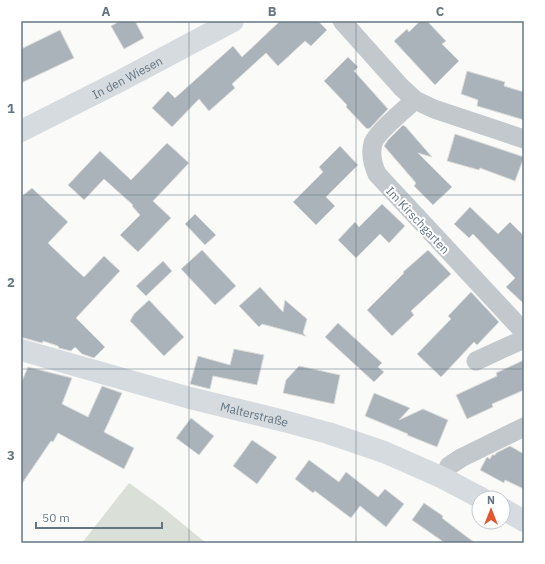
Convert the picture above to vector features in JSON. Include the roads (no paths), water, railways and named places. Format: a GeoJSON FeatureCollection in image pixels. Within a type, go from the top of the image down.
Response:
{"type":"FeatureCollection","features":[{"type":"Feature","properties":{"kind":"main road","name":"In den Wiesen"},"geometry":{"type":"LineString","coordinates":[[21,131],[120,81],[233,21]]}},
{"type":"Feature","properties":{"kind":"main road","name":"Malterstraße"},"geometry":{"type":"LineString","coordinates":[[21,350],[190,398],[328,433],[384,452],[443,478],[471,493]]}},
{"type":"Feature","properties":{"kind":"main road"},"geometry":{"type":"LineString","coordinates":[[511,514],[524,521]]}},
{"type":"Feature","properties":{"kind":"street"},"geometry":{"type":"LineString","coordinates":[[342,21],[407,94],[415,100],[434,109],[524,139]]}},
{"type":"Feature","properties":{"kind":"street","name":"Im Kirschgarten"},"geometry":{"type":"LineString","coordinates":[[415,100],[378,134],[372,153],[373,164],[377,174],[524,332]]}},
{"type":"Feature","properties":{"kind":"street"},"geometry":{"type":"LineString","coordinates":[[476,362],[524,339]]}},
{"type":"Feature","properties":{"kind":"street"},"geometry":{"type":"LineString","coordinates":[[443,478],[449,466],[461,458],[524,427]]}}]}
